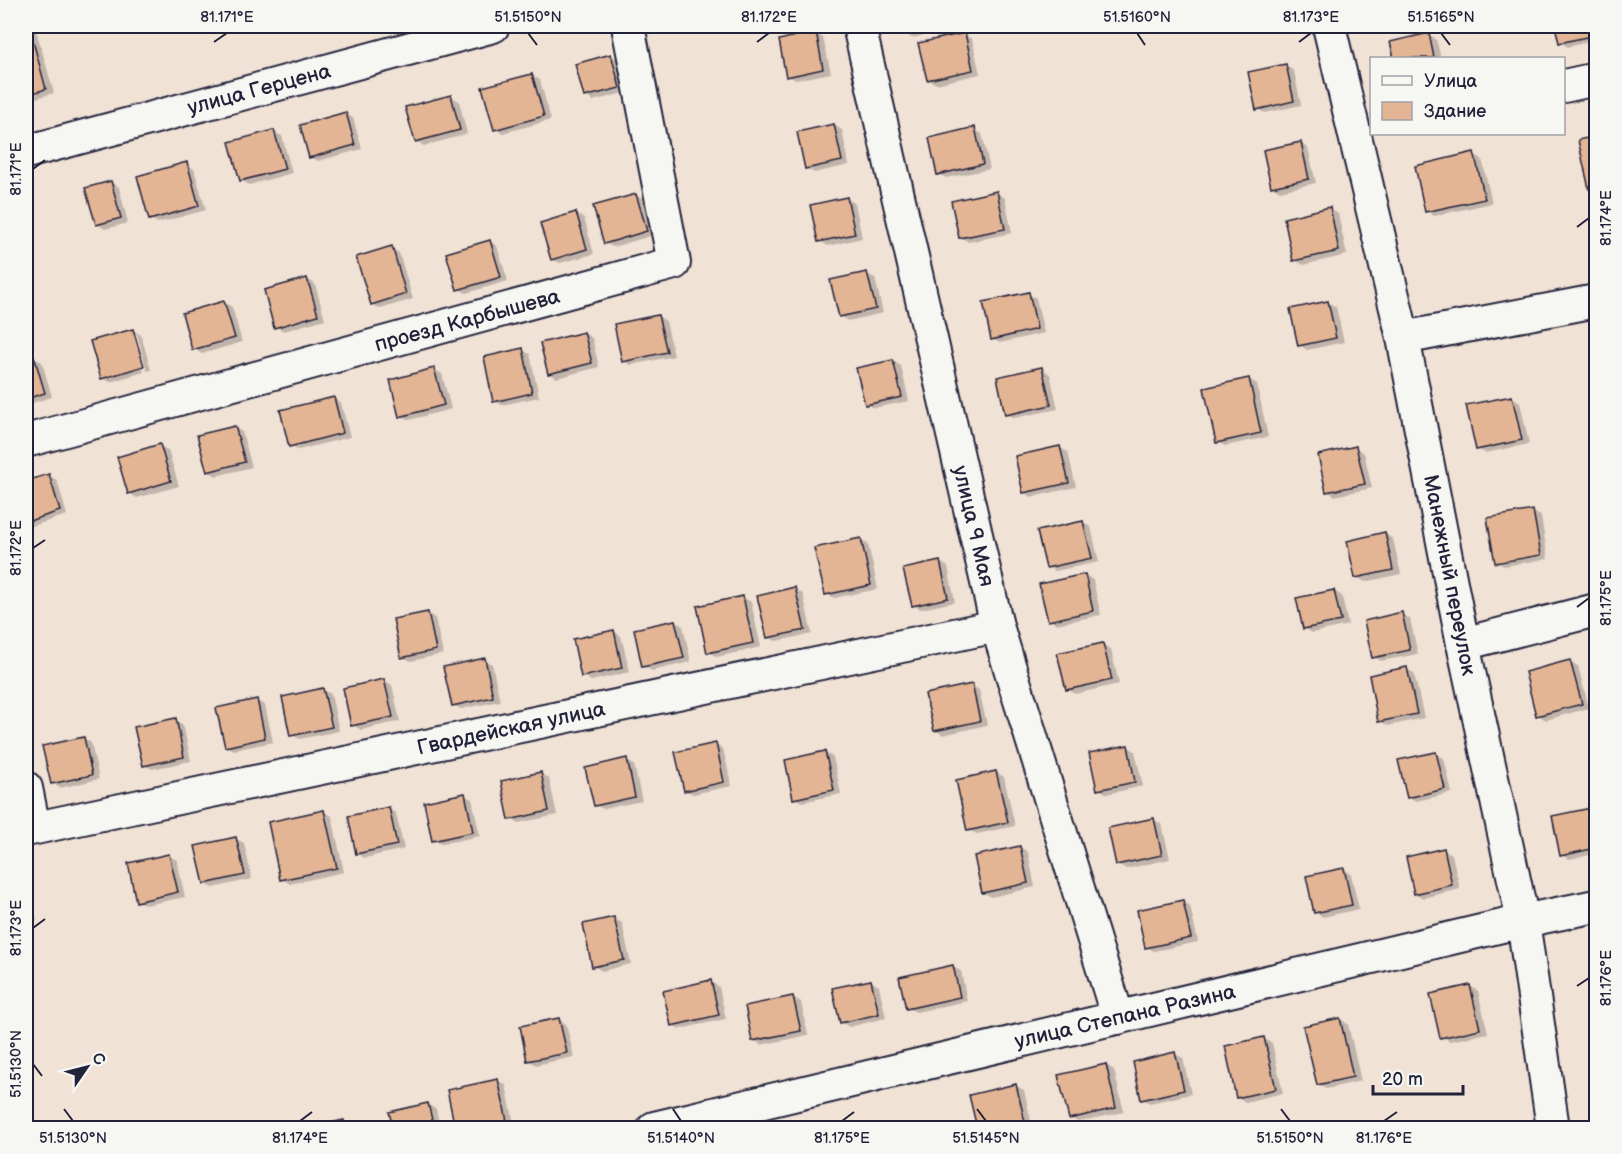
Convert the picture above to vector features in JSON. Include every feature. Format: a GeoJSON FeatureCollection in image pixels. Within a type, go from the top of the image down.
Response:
{"type":"FeatureCollection","features":[{"type":"Feature","properties":{"kind":"street","name":"улица Герцена"},"geometry":{"type":"LineString","coordinates":[[26,152],[493,26]]}},
{"type":"Feature","properties":{"kind":"street","name":"проезд Карбышева"},"geometry":{"type":"LineString","coordinates":[[26,441],[674,263],[628,26]]}},
{"type":"Feature","properties":{"kind":"street","name":"улица 9 Мая"},"geometry":{"type":"LineString","coordinates":[[859,26],[997,626],[1118,1018]]}},
{"type":"Feature","properties":{"kind":"street","name":"Манежный переулок"},"geometry":{"type":"LineString","coordinates":[[1329,26],[1363,129],[1463,644],[1523,921],[1553,1128]]}},
{"type":"Feature","properties":{"kind":"street"},"geometry":{"type":"LineString","coordinates":[[1565,86],[1596,79]]}},
{"type":"Feature","properties":{"kind":"street"},"geometry":{"type":"LineString","coordinates":[[1403,338],[1596,301]]}},
{"type":"Feature","properties":{"kind":"street"},"geometry":{"type":"LineString","coordinates":[[1463,644],[1596,610]]}},
{"type":"Feature","properties":{"kind":"street","name":"Гвардейская улица"},"geometry":{"type":"LineString","coordinates":[[30,829],[997,626]]}},
{"type":"Feature","properties":{"kind":"street"},"geometry":{"type":"LineString","coordinates":[[26,788],[30,829]]}},
{"type":"Feature","properties":{"kind":"street","name":"улица Степана Разина"},"geometry":{"type":"LineString","coordinates":[[654,1128],[1523,921],[1596,906]]}},
{"type":"Feature","properties":{"kind":"building"},"geometry":{"type":"Polygon","coordinates":[[[26,26],[29,26],[46,89],[26,95],[26,26]]]}},
{"type":"Feature","properties":{"kind":"building"},"geometry":{"type":"Polygon","coordinates":[[[901,26],[943,26],[903,34],[901,26]]]}},
{"type":"Feature","properties":{"kind":"building"},"geometry":{"type":"Polygon","coordinates":[[[1555,26],[1588,26],[1591,36],[1559,43],[1555,26]]]}},
{"type":"Feature","properties":{"kind":"building"},"geometry":{"type":"Polygon","coordinates":[[[816,31],[823,69],[786,77],[779,40],[816,31]]]}},
{"type":"Feature","properties":{"kind":"building"},"geometry":{"type":"Polygon","coordinates":[[[965,33],[973,70],[927,80],[918,43],[965,33]]]}},
{"type":"Feature","properties":{"kind":"building"},"geometry":{"type":"Polygon","coordinates":[[[1429,33],[1434,57],[1394,57],[1390,42],[1429,33]]]}},
{"type":"Feature","properties":{"kind":"building"},"geometry":{"type":"Polygon","coordinates":[[[611,54],[620,88],[584,97],[575,64],[611,54]]]}},
{"type":"Feature","properties":{"kind":"building"},"geometry":{"type":"Polygon","coordinates":[[[1286,64],[1294,101],[1256,110],[1248,72],[1286,64]]]}},
{"type":"Feature","properties":{"kind":"building"},"geometry":{"type":"Polygon","coordinates":[[[532,74],[544,116],[494,130],[482,87],[532,74]]]}},
{"type":"Feature","properties":{"kind":"building"},"geometry":{"type":"Polygon","coordinates":[[[451,95],[460,130],[415,142],[405,107],[451,95]]]}},
{"type":"Feature","properties":{"kind":"building"},"geometry":{"type":"Polygon","coordinates":[[[346,112],[355,145],[309,158],[300,125],[346,112]]]}},
{"type":"Feature","properties":{"kind":"building"},"geometry":{"type":"Polygon","coordinates":[[[834,124],[842,161],[805,169],[797,132],[834,124]]]}},
{"type":"Feature","properties":{"kind":"building"},"geometry":{"type":"Polygon","coordinates":[[[975,127],[983,164],[937,175],[929,138],[975,127]]]}},
{"type":"Feature","properties":{"kind":"building"},"geometry":{"type":"Polygon","coordinates":[[[274,130],[285,169],[240,181],[229,142],[274,130]]]}},
{"type":"Feature","properties":{"kind":"building"},"geometry":{"type":"Polygon","coordinates":[[[1596,136],[1596,187],[1589,189],[1578,140],[1596,136]]]}},
{"type":"Feature","properties":{"kind":"building"},"geometry":{"type":"Polygon","coordinates":[[[1301,142],[1309,179],[1271,187],[1263,150],[1301,142]]]}},
{"type":"Feature","properties":{"kind":"building"},"geometry":{"type":"Polygon","coordinates":[[[1474,152],[1485,199],[1425,212],[1415,166],[1474,152]]]}},
{"type":"Feature","properties":{"kind":"building"},"geometry":{"type":"Polygon","coordinates":[[[187,162],[199,206],[149,220],[137,176],[187,162]]]}},
{"type":"Feature","properties":{"kind":"building"},"geometry":{"type":"Polygon","coordinates":[[[111,181],[121,218],[96,225],[85,188],[111,181]]]}},
{"type":"Feature","properties":{"kind":"building"},"geometry":{"type":"Polygon","coordinates":[[[997,191],[1005,229],[959,238],[951,201],[997,191]]]}},
{"type":"Feature","properties":{"kind":"building"},"geometry":{"type":"Polygon","coordinates":[[[636,194],[647,231],[604,244],[593,206],[636,194]]]}},
{"type":"Feature","properties":{"kind":"building"},"geometry":{"type":"Polygon","coordinates":[[[847,197],[855,234],[818,242],[810,205],[847,197]]]}},
{"type":"Feature","properties":{"kind":"building"},"geometry":{"type":"Polygon","coordinates":[[[1330,207],[1339,251],[1293,261],[1284,218],[1330,207]]]}},
{"type":"Feature","properties":{"kind":"building"},"geometry":{"type":"Polygon","coordinates":[[[576,212],[587,249],[551,260],[540,223],[576,212]]]}},
{"type":"Feature","properties":{"kind":"building"},"geometry":{"type":"Polygon","coordinates":[[[490,240],[501,277],[457,290],[446,253],[490,240]]]}},
{"type":"Feature","properties":{"kind":"building"},"geometry":{"type":"Polygon","coordinates":[[[392,246],[406,294],[371,305],[356,257],[392,246]]]}},
{"type":"Feature","properties":{"kind":"building"},"geometry":{"type":"Polygon","coordinates":[[[867,272],[876,309],[839,317],[830,280],[867,272]]]}},
{"type":"Feature","properties":{"kind":"building"},"geometry":{"type":"Polygon","coordinates":[[[307,278],[318,315],[274,328],[264,290],[307,278]]]}},
{"type":"Feature","properties":{"kind":"building"},"geometry":{"type":"Polygon","coordinates":[[[1029,292],[1037,329],[991,340],[983,302],[1029,292]]]}},
{"type":"Feature","properties":{"kind":"building"},"geometry":{"type":"Polygon","coordinates":[[[224,301],[235,338],[192,350],[182,313],[224,301]]]}},
{"type":"Feature","properties":{"kind":"building"},"geometry":{"type":"Polygon","coordinates":[[[1328,301],[1336,338],[1298,346],[1290,309],[1328,301]]]}},
{"type":"Feature","properties":{"kind":"building"},"geometry":{"type":"Polygon","coordinates":[[[658,315],[667,352],[622,362],[614,324],[658,315]]]}},
{"type":"Feature","properties":{"kind":"building"},"geometry":{"type":"Polygon","coordinates":[[[133,329],[144,366],[101,379],[90,341],[133,329]]]}},
{"type":"Feature","properties":{"kind":"building"},"geometry":{"type":"Polygon","coordinates":[[[584,332],[592,363],[548,374],[540,343],[584,332]]]}},
{"type":"Feature","properties":{"kind":"building"},"geometry":{"type":"Polygon","coordinates":[[[523,348],[532,393],[493,402],[484,357],[523,348]]]}},
{"type":"Feature","properties":{"kind":"building"},"geometry":{"type":"Polygon","coordinates":[[[34,356],[45,393],[26,399],[26,359],[34,356]]]}},
{"type":"Feature","properties":{"kind":"building"},"geometry":{"type":"Polygon","coordinates":[[[893,360],[902,397],[865,405],[856,368],[893,360]]]}},
{"type":"Feature","properties":{"kind":"building"},"geometry":{"type":"Polygon","coordinates":[[[1042,367],[1051,405],[1005,415],[997,377],[1042,367]]]}},
{"type":"Feature","properties":{"kind":"building"},"geometry":{"type":"Polygon","coordinates":[[[434,368],[444,405],[399,417],[390,380],[434,368]]]}},
{"type":"Feature","properties":{"kind":"building"},"geometry":{"type":"Polygon","coordinates":[[[1249,378],[1261,433],[1216,443],[1204,388],[1249,378]]]}},
{"type":"Feature","properties":{"kind":"building"},"geometry":{"type":"Polygon","coordinates":[[[1512,396],[1522,440],[1476,450],[1466,405],[1512,396]]]}},
{"type":"Feature","properties":{"kind":"building"},"geometry":{"type":"Polygon","coordinates":[[[334,397],[343,433],[289,447],[280,410],[334,397]]]}},
{"type":"Feature","properties":{"kind":"building"},"geometry":{"type":"Polygon","coordinates":[[[235,426],[245,462],[207,472],[197,435],[235,426]]]}},
{"type":"Feature","properties":{"kind":"building"},"geometry":{"type":"Polygon","coordinates":[[[160,444],[171,481],[128,494],[117,457],[160,444]]]}},
{"type":"Feature","properties":{"kind":"building"},"geometry":{"type":"Polygon","coordinates":[[[1060,446],[1069,483],[1023,493],[1015,456],[1060,446]]]}},
{"type":"Feature","properties":{"kind":"building"},"geometry":{"type":"Polygon","coordinates":[[[1356,446],[1365,484],[1326,492],[1318,455],[1356,446]]]}},
{"type":"Feature","properties":{"kind":"building"},"geometry":{"type":"Polygon","coordinates":[[[49,474],[60,511],[26,522],[26,481],[49,474]]]}},
{"type":"Feature","properties":{"kind":"building"},"geometry":{"type":"Polygon","coordinates":[[[1533,510],[1541,555],[1495,563],[1487,518],[1533,510]]]}},
{"type":"Feature","properties":{"kind":"building"},"geometry":{"type":"Polygon","coordinates":[[[1083,521],[1092,558],[1046,568],[1037,531],[1083,521]]]}},
{"type":"Feature","properties":{"kind":"building"},"geometry":{"type":"Polygon","coordinates":[[[1385,532],[1393,570],[1355,578],[1347,541],[1385,532]]]}},
{"type":"Feature","properties":{"kind":"building"},"geometry":{"type":"Polygon","coordinates":[[[861,538],[871,585],[825,595],[814,548],[861,538]]]}},
{"type":"Feature","properties":{"kind":"building"},"geometry":{"type":"Polygon","coordinates":[[[940,561],[948,598],[912,606],[903,569],[940,561]]]}},
{"type":"Feature","properties":{"kind":"building"},"geometry":{"type":"Polygon","coordinates":[[[1085,574],[1093,611],[1048,621],[1039,584],[1085,574]]]}},
{"type":"Feature","properties":{"kind":"building"},"geometry":{"type":"Polygon","coordinates":[[[795,587],[805,630],[767,638],[757,596],[795,587]]]}},
{"type":"Feature","properties":{"kind":"building"},"geometry":{"type":"Polygon","coordinates":[[[1334,590],[1341,621],[1303,629],[1296,598],[1334,590]]]}},
{"type":"Feature","properties":{"kind":"building"},"geometry":{"type":"Polygon","coordinates":[[[743,596],[753,643],[707,653],[697,606],[743,596]]]}},
{"type":"Feature","properties":{"kind":"building"},"geometry":{"type":"Polygon","coordinates":[[[428,612],[436,650],[401,658],[393,619],[428,612]]]}},
{"type":"Feature","properties":{"kind":"building"},"geometry":{"type":"Polygon","coordinates":[[[1402,612],[1410,650],[1372,658],[1364,621],[1402,612]]]}},
{"type":"Feature","properties":{"kind":"building"},"geometry":{"type":"Polygon","coordinates":[[[675,620],[684,658],[642,667],[634,629],[675,620]]]}},
{"type":"Feature","properties":{"kind":"building"},"geometry":{"type":"Polygon","coordinates":[[[614,630],[622,668],[581,677],[573,639],[614,630]]]}},
{"type":"Feature","properties":{"kind":"building"},"geometry":{"type":"Polygon","coordinates":[[[1103,643],[1112,680],[1066,690],[1057,653],[1103,643]]]}},
{"type":"Feature","properties":{"kind":"building"},"geometry":{"type":"Polygon","coordinates":[[[485,658],[493,697],[452,706],[443,667],[485,658]]]}},
{"type":"Feature","properties":{"kind":"building"},"geometry":{"type":"Polygon","coordinates":[[[1570,660],[1582,704],[1536,716],[1525,672],[1570,660]]]}},
{"type":"Feature","properties":{"kind":"building"},"geometry":{"type":"Polygon","coordinates":[[[1407,667],[1417,714],[1378,722],[1369,675],[1407,667]]]}},
{"type":"Feature","properties":{"kind":"building"},"geometry":{"type":"Polygon","coordinates":[[[384,679],[393,717],[351,726],[343,688],[384,679]]]}},
{"type":"Feature","properties":{"kind":"building"},"geometry":{"type":"Polygon","coordinates":[[[972,684],[980,721],[934,731],[925,694],[972,684]]]}},
{"type":"Feature","properties":{"kind":"building"},"geometry":{"type":"Polygon","coordinates":[[[323,688],[332,727],[290,736],[282,697],[323,688]]]}},
{"type":"Feature","properties":{"kind":"building"},"geometry":{"type":"Polygon","coordinates":[[[257,699],[265,738],[225,747],[216,708],[257,699]]]}},
{"type":"Feature","properties":{"kind":"building"},"geometry":{"type":"Polygon","coordinates":[[[176,718],[184,757],[143,766],[134,727],[176,718]]]}},
{"type":"Feature","properties":{"kind":"building"},"geometry":{"type":"Polygon","coordinates":[[[84,737],[92,775],[51,784],[42,746],[84,737]]]}},
{"type":"Feature","properties":{"kind":"building"},"geometry":{"type":"Polygon","coordinates":[[[716,743],[724,782],[684,791],[675,752],[716,743]]]}},
{"type":"Feature","properties":{"kind":"building"},"geometry":{"type":"Polygon","coordinates":[[[1128,745],[1135,782],[1097,790],[1089,753],[1128,745]]]}},
{"type":"Feature","properties":{"kind":"building"},"geometry":{"type":"Polygon","coordinates":[[[825,751],[834,790],[793,799],[785,760],[825,751]]]}},
{"type":"Feature","properties":{"kind":"building"},"geometry":{"type":"Polygon","coordinates":[[[1436,752],[1445,789],[1407,798],[1398,760],[1436,752]]]}},
{"type":"Feature","properties":{"kind":"building"},"geometry":{"type":"Polygon","coordinates":[[[627,758],[635,797],[594,806],[585,768],[627,758]]]}},
{"type":"Feature","properties":{"kind":"building"},"geometry":{"type":"Polygon","coordinates":[[[996,771],[1008,822],[967,831],[956,780],[996,771]]]}},
{"type":"Feature","properties":{"kind":"building"},"geometry":{"type":"Polygon","coordinates":[[[541,772],[549,811],[509,820],[501,781],[541,772]]]}},
{"type":"Feature","properties":{"kind":"building"},"geometry":{"type":"Polygon","coordinates":[[[465,793],[473,832],[432,841],[424,802],[465,793]]]}},
{"type":"Feature","properties":{"kind":"building"},"geometry":{"type":"Polygon","coordinates":[[[389,807],[397,845],[356,854],[348,816],[389,807]]]}},
{"type":"Feature","properties":{"kind":"building"},"geometry":{"type":"Polygon","coordinates":[[[1596,807],[1596,848],[1560,856],[1552,816],[1596,807]]]}},
{"type":"Feature","properties":{"kind":"building"},"geometry":{"type":"Polygon","coordinates":[[[324,810],[337,868],[280,880],[268,822],[324,810]]]}},
{"type":"Feature","properties":{"kind":"building"},"geometry":{"type":"Polygon","coordinates":[[[1154,818],[1162,855],[1116,865],[1108,828],[1154,818]]]}},
{"type":"Feature","properties":{"kind":"building"},"geometry":{"type":"Polygon","coordinates":[[[236,837],[245,875],[204,884],[195,846],[236,837]]]}},
{"type":"Feature","properties":{"kind":"building"},"geometry":{"type":"Polygon","coordinates":[[[1020,846],[1028,883],[982,893],[974,856],[1020,846]]]}},
{"type":"Feature","properties":{"kind":"building"},"geometry":{"type":"Polygon","coordinates":[[[1444,848],[1452,885],[1414,894],[1406,857],[1444,848]]]}},
{"type":"Feature","properties":{"kind":"building"},"geometry":{"type":"Polygon","coordinates":[[[169,854],[178,892],[136,902],[128,863],[169,854]]]}},
{"type":"Feature","properties":{"kind":"building"},"geometry":{"type":"Polygon","coordinates":[[[1344,868],[1352,905],[1314,913],[1306,876],[1344,868]]]}},
{"type":"Feature","properties":{"kind":"building"},"geometry":{"type":"Polygon","coordinates":[[[1183,900],[1191,938],[1145,948],[1137,910],[1183,900]]]}},
{"type":"Feature","properties":{"kind":"building"},"geometry":{"type":"Polygon","coordinates":[[[614,917],[624,960],[592,967],[583,924],[614,917]]]}},
{"type":"Feature","properties":{"kind":"building"},"geometry":{"type":"Polygon","coordinates":[[[953,965],[960,997],[906,1009],[899,977],[953,965]]]}},
{"type":"Feature","properties":{"kind":"building"},"geometry":{"type":"Polygon","coordinates":[[[711,980],[719,1015],[671,1026],[663,991],[711,980]]]}},
{"type":"Feature","properties":{"kind":"building"},"geometry":{"type":"Polygon","coordinates":[[[871,980],[879,1014],[840,1023],[832,988],[871,980]]]}},
{"type":"Feature","properties":{"kind":"building"},"geometry":{"type":"Polygon","coordinates":[[[1470,985],[1480,1029],[1440,1038],[1430,994],[1470,985]]]}},
{"type":"Feature","properties":{"kind":"building"},"geometry":{"type":"Polygon","coordinates":[[[793,996],[801,1031],[752,1041],[745,1006],[793,996]]]}},
{"type":"Feature","properties":{"kind":"building"},"geometry":{"type":"Polygon","coordinates":[[[559,1018],[567,1053],[527,1061],[520,1026],[559,1018]]]}},
{"type":"Feature","properties":{"kind":"building"},"geometry":{"type":"Polygon","coordinates":[[[1340,1018],[1353,1077],[1317,1085],[1303,1026],[1340,1018]]]}},
{"type":"Feature","properties":{"kind":"building"},"geometry":{"type":"Polygon","coordinates":[[[1264,1037],[1276,1089],[1236,1098],[1225,1046],[1264,1037]]]}},
{"type":"Feature","properties":{"kind":"building"},"geometry":{"type":"Polygon","coordinates":[[[1175,1052],[1184,1090],[1141,1100],[1133,1062],[1175,1052]]]}},
{"type":"Feature","properties":{"kind":"building"},"geometry":{"type":"Polygon","coordinates":[[[1106,1064],[1116,1108],[1069,1119],[1058,1075],[1106,1064]]]}},
{"type":"Feature","properties":{"kind":"building"},"geometry":{"type":"Polygon","coordinates":[[[498,1079],[508,1126],[455,1128],[447,1090],[498,1079]]]}},
{"type":"Feature","properties":{"kind":"building"},"geometry":{"type":"Polygon","coordinates":[[[1016,1084],[1025,1122],[998,1128],[977,1128],[969,1095],[1016,1084]]]}},
{"type":"Feature","properties":{"kind":"building"},"geometry":{"type":"Polygon","coordinates":[[[428,1103],[434,1128],[393,1128],[389,1112],[428,1103]]]}},
{"type":"Feature","properties":{"kind":"building"},"geometry":{"type":"Polygon","coordinates":[[[344,1120],[346,1128],[306,1128],[344,1120]]]}}]}
